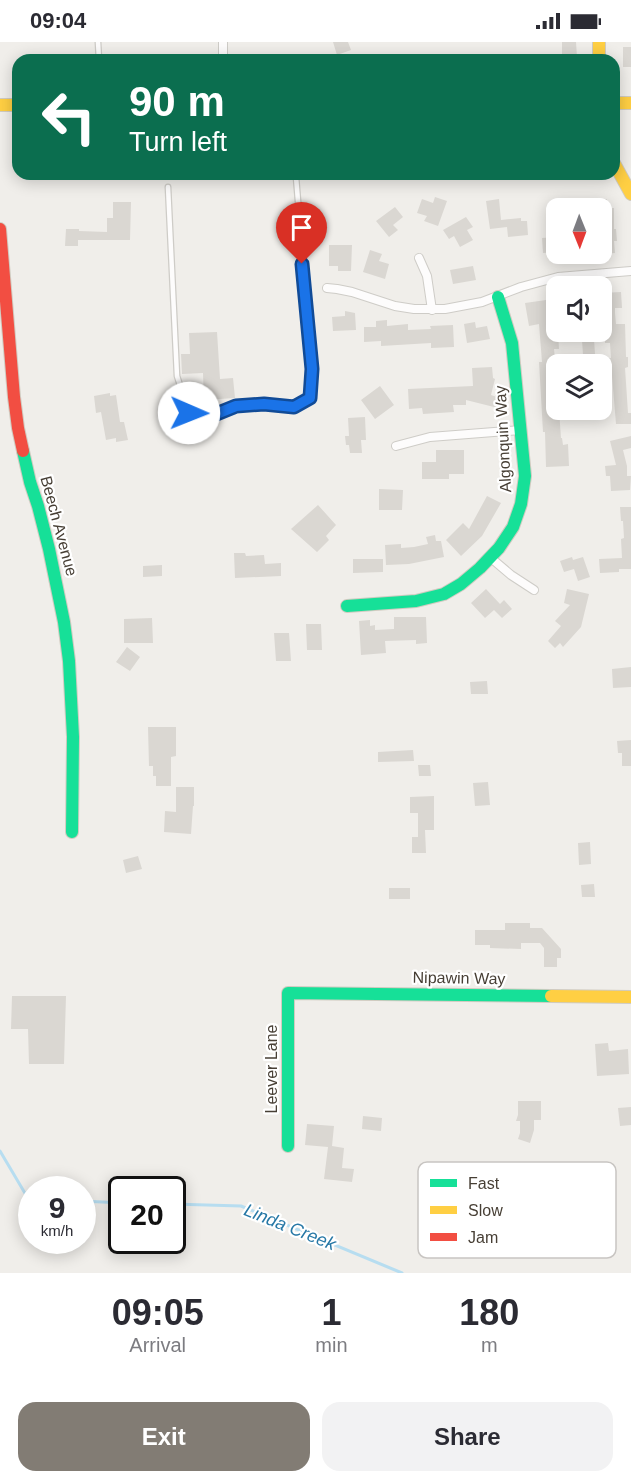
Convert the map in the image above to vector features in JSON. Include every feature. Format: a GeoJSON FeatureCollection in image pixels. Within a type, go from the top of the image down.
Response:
{"type":"FeatureCollection","features":[{"type":"Feature","properties":{"kind":"street"},"geometry":{"type":"LineString","coordinates":[[620,174],[631,194]]}},
{"type":"Feature","properties":{"kind":"street","name":"Beech Avenue"},"geometry":{"type":"LineString","coordinates":[[0,229],[5,345],[18,428],[49,549],[64,622],[70,671],[73,740],[72,832]]}},
{"type":"Feature","properties":{"kind":"street"},"geometry":{"type":"LineString","coordinates":[[419,258],[427,276],[432,310]]}},
{"type":"Feature","properties":{"kind":"street"},"geometry":{"type":"LineString","coordinates":[[327,288],[352,292],[395,306],[432,310],[464,307],[558,277],[631,271]]}},
{"type":"Feature","properties":{"kind":"street","name":"Algonquin Way"},"geometry":{"type":"LineString","coordinates":[[347,606],[426,599],[441,595],[463,584],[491,558],[509,536],[516,522],[524,492],[525,476],[512,344],[498,297]]}},
{"type":"Feature","properties":{"kind":"street"},"geometry":{"type":"LineString","coordinates":[[396,447],[430,437],[521,430]]}},
{"type":"Feature","properties":{"kind":"street"},"geometry":{"type":"LineString","coordinates":[[491,558],[534,590]]}},
{"type":"Feature","properties":{"kind":"street","name":"Nipawin Way"},"geometry":{"type":"LineString","coordinates":[[288,993],[631,997]]}},
{"type":"Feature","properties":{"kind":"street","name":"Leever Lane"},"geometry":{"type":"LineString","coordinates":[[288,993],[288,1146]]}},
{"type":"Feature","properties":{"kind":"lane"},"geometry":{"type":"LineString","coordinates":[[168,187],[177,376],[189,413],[204,419],[236,406],[264,404],[294,407],[310,398],[312,369],[296,180]]}},
{"type":"Feature","properties":{"kind":"building"},"geometry":{"type":"Polygon","coordinates":[[[333,42],[348,42],[351,50],[337,54],[333,42]]]}},
{"type":"Feature","properties":{"kind":"building"},"geometry":{"type":"Polygon","coordinates":[[[562,42],[576,42],[577,54],[562,54],[562,42]]]}},
{"type":"Feature","properties":{"kind":"building"},"geometry":{"type":"Polygon","coordinates":[[[623,47],[631,47],[631,67],[623,67],[623,47]]]}},
{"type":"Feature","properties":{"kind":"building"},"geometry":{"type":"Polygon","coordinates":[[[435,197],[447,201],[438,226],[424,221],[427,216],[417,213],[422,199],[433,203],[435,197]]]}},
{"type":"Feature","properties":{"kind":"building"},"geometry":{"type":"Polygon","coordinates":[[[499,199],[501,220],[521,218],[521,221],[527,221],[528,235],[508,237],[507,227],[490,229],[486,201],[499,199]]]}},
{"type":"Feature","properties":{"kind":"building"},"geometry":{"type":"Polygon","coordinates":[[[113,202],[131,202],[130,240],[78,240],[78,246],[65,246],[66,229],[107,232],[107,218],[113,218],[113,202]]]}},
{"type":"Feature","properties":{"kind":"building"},"geometry":{"type":"Polygon","coordinates":[[[395,207],[403,217],[393,225],[398,230],[389,237],[376,221],[395,207]]]}},
{"type":"Feature","properties":{"kind":"building"},"geometry":{"type":"Polygon","coordinates":[[[612,208],[614,208],[614,229],[616,229],[617,241],[614,241],[615,253],[612,253],[612,208]]]}},
{"type":"Feature","properties":{"kind":"building"},"geometry":{"type":"Polygon","coordinates":[[[466,217],[473,227],[467,230],[473,240],[460,247],[454,236],[449,239],[443,230],[466,217]]]}},
{"type":"Feature","properties":{"kind":"building"},"geometry":{"type":"Polygon","coordinates":[[[542,238],[546,238],[546,253],[543,253],[542,238]]]}},
{"type":"Feature","properties":{"kind":"building"},"geometry":{"type":"Polygon","coordinates":[[[329,245],[352,245],[351,271],[338,271],[338,266],[329,266],[329,245]]]}},
{"type":"Feature","properties":{"kind":"building"},"geometry":{"type":"Polygon","coordinates":[[[370,250],[382,254],[379,261],[389,264],[385,279],[363,272],[370,250]]]}},
{"type":"Feature","properties":{"kind":"building"},"geometry":{"type":"Polygon","coordinates":[[[473,266],[476,280],[453,284],[450,270],[473,266]]]}},
{"type":"Feature","properties":{"kind":"building"},"geometry":{"type":"Polygon","coordinates":[[[612,292],[621,292],[622,308],[615,308],[615,313],[616,324],[625,324],[628,367],[625,368],[628,413],[631,413],[631,424],[616,424],[612,354],[610,343],[605,343],[612,342],[612,292]]]}},
{"type":"Feature","properties":{"kind":"building"},"geometry":{"type":"Polygon","coordinates":[[[546,300],[546,342],[559,342],[559,349],[554,349],[554,354],[546,354],[546,420],[560,420],[563,445],[568,444],[569,466],[546,467],[539,362],[542,362],[539,324],[529,326],[525,303],[546,300]]]}},
{"type":"Feature","properties":{"kind":"building"},"geometry":{"type":"Polygon","coordinates":[[[345,311],[355,313],[356,330],[333,331],[332,317],[345,316],[345,311]]]}},
{"type":"Feature","properties":{"kind":"building"},"geometry":{"type":"Polygon","coordinates":[[[387,320],[387,326],[408,324],[408,330],[453,325],[454,347],[431,348],[431,343],[381,346],[381,341],[364,342],[364,327],[376,327],[376,321],[387,320]]]}},
{"type":"Feature","properties":{"kind":"building"},"geometry":{"type":"Polygon","coordinates":[[[475,322],[476,328],[487,326],[490,339],[467,343],[464,324],[475,322]]]}},
{"type":"Feature","properties":{"kind":"building"},"geometry":{"type":"Polygon","coordinates":[[[217,332],[220,379],[233,378],[235,398],[204,400],[203,373],[182,374],[181,354],[190,354],[189,333],[217,332]]]}},
{"type":"Feature","properties":{"kind":"building"},"geometry":{"type":"Polygon","coordinates":[[[582,342],[594,342],[595,354],[583,354],[582,342]]]}},
{"type":"Feature","properties":{"kind":"building"},"geometry":{"type":"Polygon","coordinates":[[[492,367],[495,379],[491,395],[500,398],[498,408],[466,400],[466,405],[453,405],[454,412],[423,414],[422,408],[409,409],[408,389],[473,386],[472,368],[492,367]]]}},
{"type":"Feature","properties":{"kind":"building"},"geometry":{"type":"Polygon","coordinates":[[[380,386],[394,405],[375,419],[361,400],[380,386]]]}},
{"type":"Feature","properties":{"kind":"building"},"geometry":{"type":"Polygon","coordinates":[[[110,393],[110,396],[116,395],[120,422],[124,422],[128,440],[116,442],[116,438],[106,440],[101,412],[96,413],[94,396],[110,393]]]}},
{"type":"Feature","properties":{"kind":"building"},"geometry":{"type":"Polygon","coordinates":[[[365,417],[366,440],[361,440],[362,453],[350,453],[345,436],[349,436],[348,418],[365,417]]]}},
{"type":"Feature","properties":{"kind":"building"},"geometry":{"type":"Polygon","coordinates":[[[631,436],[631,448],[623,450],[627,476],[631,476],[630,490],[611,491],[610,476],[606,476],[605,466],[616,465],[610,441],[631,436]]]}},
{"type":"Feature","properties":{"kind":"building"},"geometry":{"type":"Polygon","coordinates":[[[436,450],[464,450],[464,474],[449,474],[449,479],[422,479],[422,462],[436,462],[436,450]]]}},
{"type":"Feature","properties":{"kind":"building"},"geometry":{"type":"Polygon","coordinates":[[[379,489],[403,490],[402,510],[379,510],[379,489]]]}},
{"type":"Feature","properties":{"kind":"building"},"geometry":{"type":"Polygon","coordinates":[[[487,496],[501,503],[482,536],[461,556],[446,540],[463,523],[469,529],[487,496]]]}},
{"type":"Feature","properties":{"kind":"building"},"geometry":{"type":"Polygon","coordinates":[[[318,505],[336,525],[326,536],[329,540],[317,552],[291,529],[318,505]]]}},
{"type":"Feature","properties":{"kind":"building"},"geometry":{"type":"Polygon","coordinates":[[[620,507],[631,507],[631,569],[600,573],[599,559],[622,558],[621,539],[624,538],[620,507]]]}},
{"type":"Feature","properties":{"kind":"building"},"geometry":{"type":"Polygon","coordinates":[[[435,535],[436,541],[441,541],[444,557],[409,564],[386,565],[385,545],[401,544],[401,548],[414,547],[428,544],[426,537],[435,535]]]}},
{"type":"Feature","properties":{"kind":"building"},"geometry":{"type":"Polygon","coordinates":[[[234,553],[245,553],[246,556],[264,555],[265,564],[281,563],[281,576],[235,578],[234,553]]]}},
{"type":"Feature","properties":{"kind":"building"},"geometry":{"type":"Polygon","coordinates":[[[572,557],[573,560],[583,557],[590,577],[578,581],[574,569],[564,572],[560,561],[572,557]]]}},
{"type":"Feature","properties":{"kind":"building"},"geometry":{"type":"Polygon","coordinates":[[[353,559],[383,559],[383,572],[353,573],[353,559]]]}},
{"type":"Feature","properties":{"kind":"building"},"geometry":{"type":"Polygon","coordinates":[[[162,565],[162,576],[143,577],[143,566],[162,565]]]}},
{"type":"Feature","properties":{"kind":"building"},"geometry":{"type":"Polygon","coordinates":[[[486,589],[500,604],[504,600],[512,609],[502,618],[494,610],[485,618],[471,603],[486,589]]]}},
{"type":"Feature","properties":{"kind":"building"},"geometry":{"type":"Polygon","coordinates":[[[567,589],[589,594],[581,627],[563,647],[560,643],[555,648],[548,641],[561,626],[555,621],[570,605],[564,603],[567,589]]]}},
{"type":"Feature","properties":{"kind":"building"},"geometry":{"type":"Polygon","coordinates":[[[394,617],[426,617],[427,643],[416,644],[416,640],[385,641],[386,653],[361,655],[359,621],[370,620],[370,626],[375,625],[375,630],[394,629],[394,617]]]}},
{"type":"Feature","properties":{"kind":"building"},"geometry":{"type":"Polygon","coordinates":[[[152,618],[153,643],[124,643],[124,619],[152,618]]]}},
{"type":"Feature","properties":{"kind":"building"},"geometry":{"type":"Polygon","coordinates":[[[306,624],[321,624],[322,650],[307,650],[306,624]]]}},
{"type":"Feature","properties":{"kind":"building"},"geometry":{"type":"Polygon","coordinates":[[[274,633],[289,633],[291,661],[276,661],[274,633]]]}},
{"type":"Feature","properties":{"kind":"building"},"geometry":{"type":"Polygon","coordinates":[[[127,647],[140,657],[130,671],[116,662],[127,647]]]}},
{"type":"Feature","properties":{"kind":"building"},"geometry":{"type":"Polygon","coordinates":[[[631,667],[631,687],[613,688],[612,669],[631,667]]]}},
{"type":"Feature","properties":{"kind":"building"},"geometry":{"type":"Polygon","coordinates":[[[487,681],[488,694],[471,694],[470,682],[487,681]]]}},
{"type":"Feature","properties":{"kind":"building"},"geometry":{"type":"Polygon","coordinates":[[[148,727],[176,727],[176,756],[171,757],[171,786],[156,786],[153,766],[149,766],[148,727]]]}},
{"type":"Feature","properties":{"kind":"building"},"geometry":{"type":"Polygon","coordinates":[[[631,740],[631,766],[622,766],[622,753],[618,753],[617,741],[631,740]]]}},
{"type":"Feature","properties":{"kind":"building"},"geometry":{"type":"Polygon","coordinates":[[[413,750],[414,761],[378,762],[378,752],[413,750]]]}},
{"type":"Feature","properties":{"kind":"building"},"geometry":{"type":"Polygon","coordinates":[[[418,765],[430,765],[431,776],[419,776],[418,765]]]}},
{"type":"Feature","properties":{"kind":"building"},"geometry":{"type":"Polygon","coordinates":[[[488,782],[490,805],[475,806],[473,783],[488,782]]]}},
{"type":"Feature","properties":{"kind":"building"},"geometry":{"type":"Polygon","coordinates":[[[176,787],[194,787],[191,834],[164,832],[165,811],[176,812],[176,787]]]}},
{"type":"Feature","properties":{"kind":"building"},"geometry":{"type":"Polygon","coordinates":[[[434,796],[434,830],[425,830],[426,853],[412,853],[412,837],[418,837],[418,813],[410,813],[410,797],[434,796]]]}},
{"type":"Feature","properties":{"kind":"building"},"geometry":{"type":"Polygon","coordinates":[[[590,842],[591,864],[579,865],[578,843],[590,842]]]}},
{"type":"Feature","properties":{"kind":"building"},"geometry":{"type":"Polygon","coordinates":[[[138,856],[142,869],[126,873],[123,860],[138,856]]]}},
{"type":"Feature","properties":{"kind":"building"},"geometry":{"type":"Polygon","coordinates":[[[594,884],[595,897],[582,897],[581,885],[594,884]]]}},
{"type":"Feature","properties":{"kind":"building"},"geometry":{"type":"Polygon","coordinates":[[[389,888],[410,888],[410,899],[389,899],[389,888]]]}},
{"type":"Feature","properties":{"kind":"building"},"geometry":{"type":"Polygon","coordinates":[[[505,923],[530,923],[530,928],[542,928],[561,949],[561,958],[557,958],[557,967],[544,967],[544,948],[540,943],[521,943],[521,949],[475,945],[475,930],[505,930],[505,923]]]}},
{"type":"Feature","properties":{"kind":"building"},"geometry":{"type":"Polygon","coordinates":[[[12,996],[66,996],[64,1064],[29,1064],[28,1029],[11,1029],[12,996]]]}},
{"type":"Feature","properties":{"kind":"building"},"geometry":{"type":"Polygon","coordinates":[[[608,1043],[609,1051],[628,1049],[629,1074],[597,1076],[595,1044],[608,1043]]]}},
{"type":"Feature","properties":{"kind":"building"},"geometry":{"type":"Polygon","coordinates":[[[518,1101],[541,1101],[541,1120],[534,1120],[530,1143],[518,1139],[520,1121],[516,1121],[518,1101]]]}},
{"type":"Feature","properties":{"kind":"building"},"geometry":{"type":"Polygon","coordinates":[[[631,1107],[631,1125],[620,1126],[618,1108],[631,1107]]]}},
{"type":"Feature","properties":{"kind":"building"},"geometry":{"type":"Polygon","coordinates":[[[363,1116],[382,1118],[381,1131],[362,1129],[363,1116]]]}},
{"type":"Feature","properties":{"kind":"building"},"geometry":{"type":"Polygon","coordinates":[[[307,1124],[334,1126],[332,1146],[344,1148],[342,1168],[354,1169],[352,1182],[324,1179],[328,1147],[305,1145],[307,1124]]]}},
{"type":"Feature","properties":{"kind":"waterway","name":"Linda Creek"},"geometry":{"type":"LineString","coordinates":[[0,1151],[18,1181]]}},
{"type":"Feature","properties":{"kind":"waterway","name":"Linda Creek"},"geometry":{"type":"LineString","coordinates":[[96,1202],[108,1202]]}},
{"type":"Feature","properties":{"kind":"waterway","name":"Linda Creek"},"geometry":{"type":"LineString","coordinates":[[186,1204],[241,1206],[402,1273]]}},
{"type":"Feature","properties":{"kind":"traffic: fast"},"geometry":{"type":"LineString","coordinates":[[347,606],[416,601],[444,594],[461,584],[480,568],[499,548],[513,527],[521,504],[525,476],[512,343],[498,297]]}},
{"type":"Feature","properties":{"kind":"traffic: fast"},"geometry":{"type":"LineString","coordinates":[[23,451],[49,549],[64,622],[69,661],[73,737],[72,832]]}},
{"type":"Feature","properties":{"kind":"traffic: fast"},"geometry":{"type":"LineString","coordinates":[[288,1146],[288,993],[551,996]]}},
{"type":"Feature","properties":{"kind":"traffic: slow"},"geometry":{"type":"LineString","coordinates":[[599,42],[599,54]]}},
{"type":"Feature","properties":{"kind":"traffic: slow"},"geometry":{"type":"LineString","coordinates":[[620,103],[631,103]]}},
{"type":"Feature","properties":{"kind":"traffic: slow"},"geometry":{"type":"LineString","coordinates":[[0,105],[12,105]]}},
{"type":"Feature","properties":{"kind":"traffic: slow"},"geometry":{"type":"LineString","coordinates":[[620,174],[631,194]]}},
{"type":"Feature","properties":{"kind":"traffic: slow"},"geometry":{"type":"LineString","coordinates":[[551,996],[631,997]]}},
{"type":"Feature","properties":{"kind":"traffic: jam"},"geometry":{"type":"LineString","coordinates":[[0,229],[14,397],[23,451]]}},
{"type":"Feature","properties":{"kind":"route"},"geometry":{"type":"LineString","coordinates":[[189,413],[204,419],[236,406],[264,404],[294,407],[310,398],[312,369],[302,264]]}}]}
